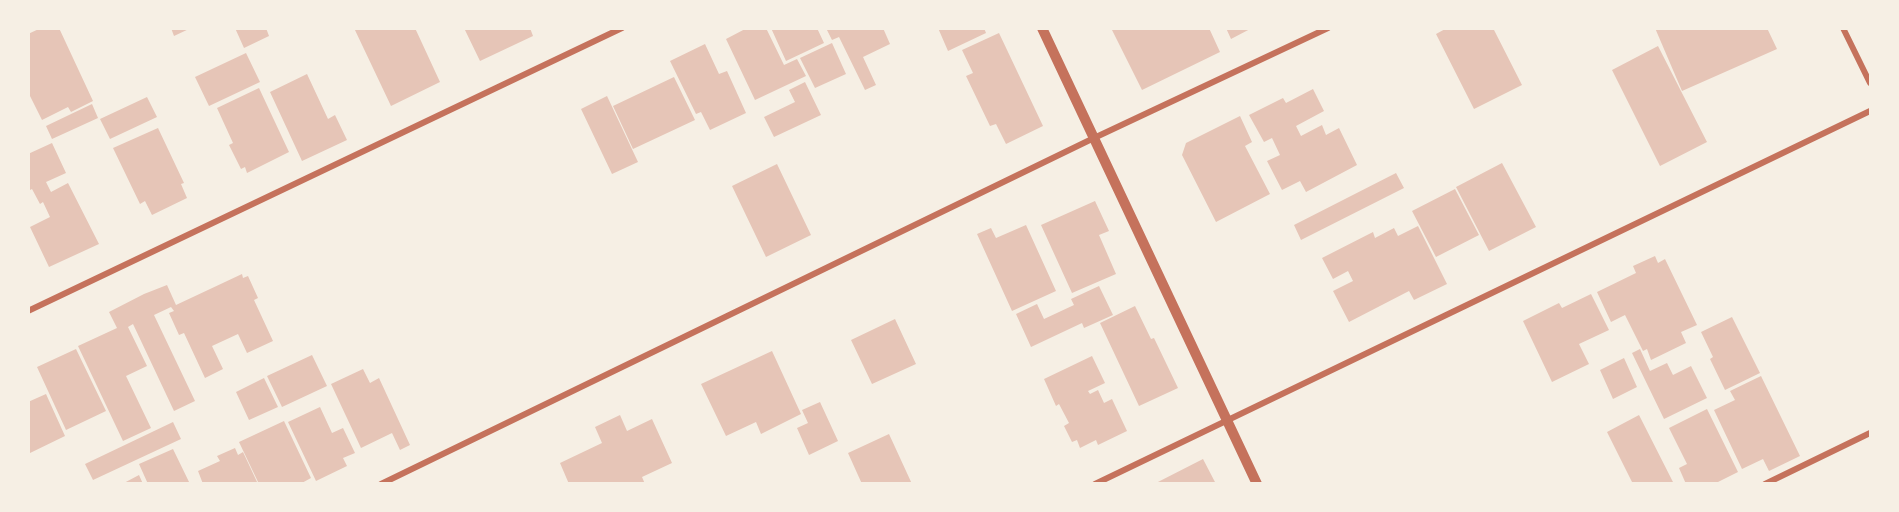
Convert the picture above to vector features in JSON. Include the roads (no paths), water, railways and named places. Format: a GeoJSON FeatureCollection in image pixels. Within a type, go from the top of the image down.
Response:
{"type":"FeatureCollection","features":[{"type":"Feature","properties":{"kind":"street"},"geometry":{"type":"LineString","coordinates":[[28,311],[622,28]]}},
{"type":"Feature","properties":{"kind":"street"},"geometry":{"type":"LineString","coordinates":[[1042,28],[1257,483]]}},
{"type":"Feature","properties":{"kind":"street"},"geometry":{"type":"LineString","coordinates":[[381,483],[1094,138],[1328,28]]}},
{"type":"Feature","properties":{"kind":"street"},"geometry":{"type":"LineString","coordinates":[[1843,28],[1870,83]]}},
{"type":"Feature","properties":{"kind":"street"},"geometry":{"type":"LineString","coordinates":[[1095,483],[1870,111]]}},
{"type":"Feature","properties":{"kind":"street"},"geometry":{"type":"LineString","coordinates":[[1765,483],[1870,433]]}}]}
